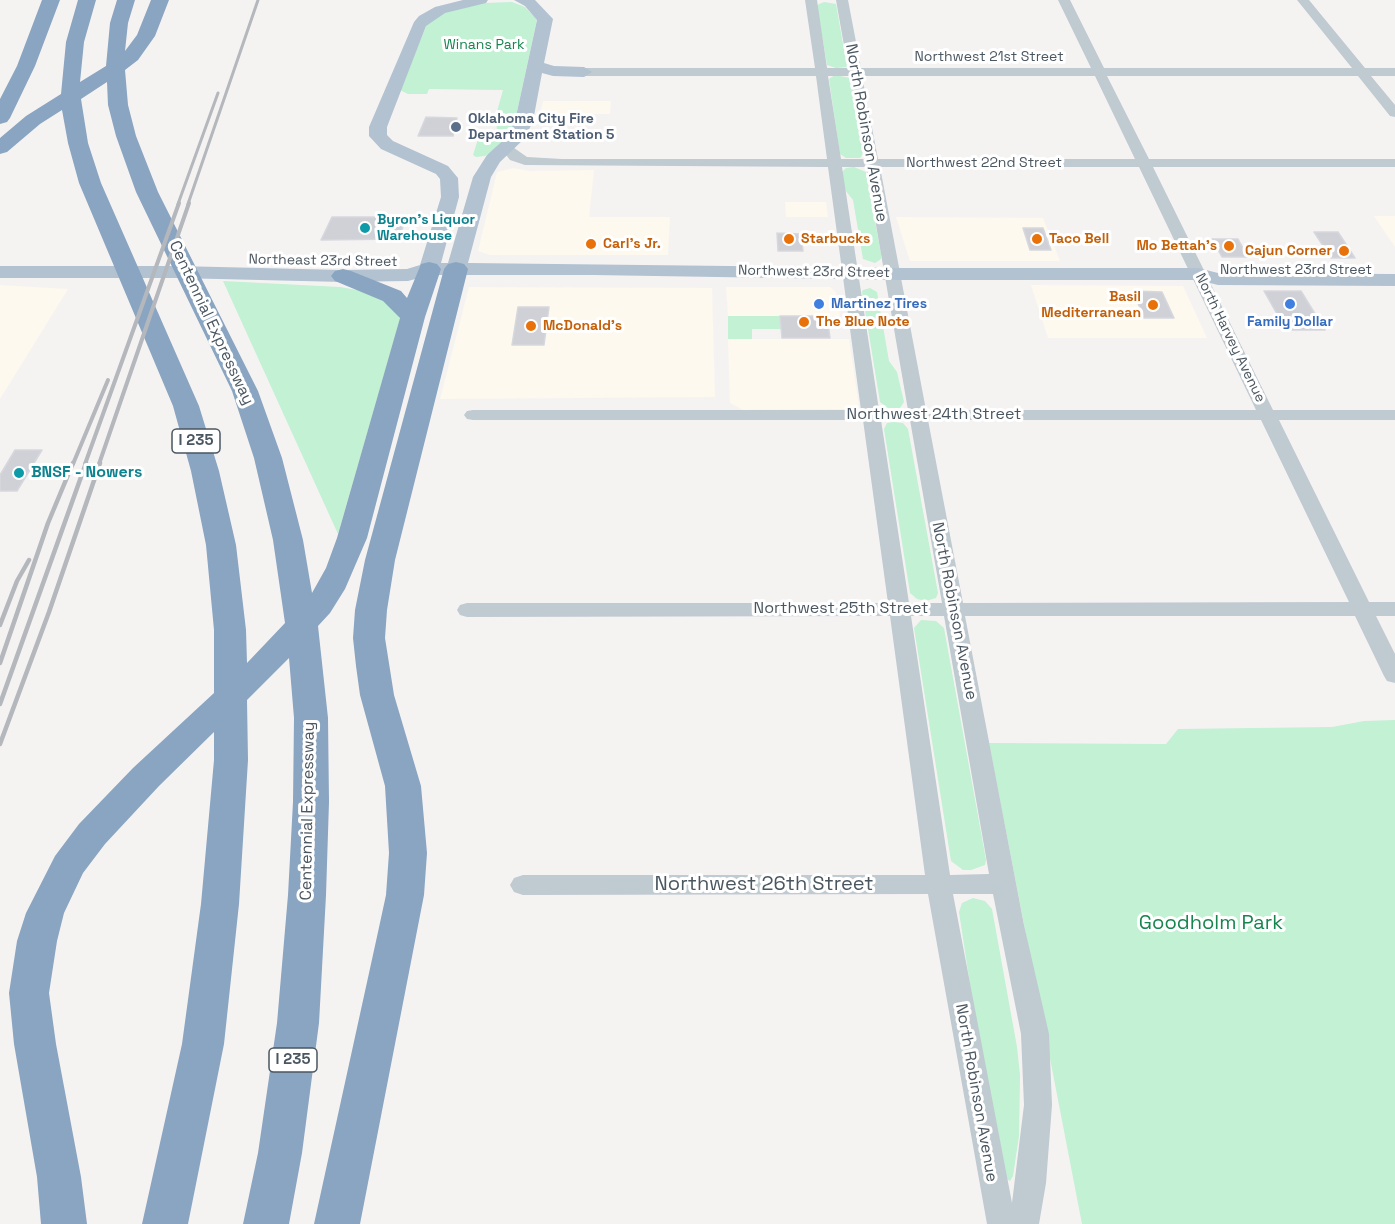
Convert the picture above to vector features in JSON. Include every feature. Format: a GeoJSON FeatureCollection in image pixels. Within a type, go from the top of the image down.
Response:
{"type":"FeatureCollection","features":[{"type":"Feature","properties":{"kind":"highway"},"geometry":{"type":"LineString","coordinates":[[0,118],[26,66],[51,0]]}},
{"type":"Feature","properties":{"kind":"highway","name":"I 235"},"geometry":{"type":"LineString","coordinates":[[87,0],[75,42],[70,87],[72,115],[78,143],[90,183],[186,406],[221,545],[230,630],[231,760],[220,904],[203,1044],[165,1224]]}},
{"type":"Feature","properties":{"kind":"highway","name":"Centennial Expressway"},"geometry":{"type":"LineString","coordinates":[[126,0],[119,23],[115,60],[118,105],[126,136],[147,192],[245,391],[268,458],[288,540],[303,633],[310,718],[311,802],[307,894],[298,1023],[280,1153],[266,1224]]}},
{"type":"Feature","properties":{"kind":"highway"},"geometry":{"type":"LineString","coordinates":[[0,148],[33,120],[119,66],[146,36],[160,0]]}},
{"type":"Feature","properties":{"kind":"highway"},"geometry":{"type":"LineString","coordinates":[[64,1224],[59,1178],[35,1044],[29,993],[37,941],[45,913],[68,866],[92,834],[146,777],[268,661],[319,606],[330,589],[352,538],[413,316],[443,269]]}},
{"type":"Feature","properties":{"kind":"highway"},"geometry":{"type":"LineString","coordinates":[[337,1224],[398,932],[405,894],[408,853],[403,786],[377,695],[372,666],[369,638],[371,610],[443,269]]}},
{"type":"Feature","properties":{"kind":"highway"},"geometry":{"type":"LineString","coordinates":[[343,276],[392,296],[413,316]]}},
{"type":"Feature","properties":{"kind":"main road"},"geometry":{"type":"LineString","coordinates":[[443,269],[451,189],[449,178],[441,170],[428,163],[387,146],[378,136],[378,127],[419,25],[424,19],[440,10],[481,0]]}},
{"type":"Feature","properties":{"kind":"main road"},"geometry":{"type":"LineString","coordinates":[[443,269],[482,177],[521,130],[545,19],[530,3],[520,0]]}},
{"type":"Feature","properties":{"kind":"main road"},"geometry":{"type":"LineString","coordinates":[[536,66],[553,71],[584,72]]}},
{"type":"Feature","properties":{"kind":"main road"},"geometry":{"type":"LineString","coordinates":[[428,163],[468,163],[500,153]]}},
{"type":"Feature","properties":{"kind":"main road","name":"Northeast 23rd Street"},"geometry":{"type":"LineString","coordinates":[[0,257],[129,257],[312,263],[412,263],[443,269]]}},
{"type":"Feature","properties":{"kind":"main road","name":"Northeast 23rd Street"},"geometry":{"type":"LineString","coordinates":[[0,272],[177,272],[343,276],[408,275],[443,269]]}},
{"type":"Feature","properties":{"kind":"main road","name":"Northwest 23rd Street"},"geometry":{"type":"LineString","coordinates":[[443,269],[1198,274],[1218,279],[1395,280]]}},
{"type":"Feature","properties":{"kind":"main road","name":"Northwest 23rd Street"},"geometry":{"type":"LineString","coordinates":[[1198,274],[1213,270],[1395,269]]}},
{"type":"Feature","properties":{"kind":"street","name":"North Robinson Avenue"},"geometry":{"type":"LineString","coordinates":[[811,0],[939,885],[1002,1224]]}},
{"type":"Feature","properties":{"kind":"street","name":"North Robinson Avenue"},"geometry":{"type":"LineString","coordinates":[[842,0],[1004,884],[1035,1034],[1038,1105],[1032,1183],[1024,1224]]}},
{"type":"Feature","properties":{"kind":"street","name":"North Harvey Avenue"},"geometry":{"type":"LineString","coordinates":[[1064,0],[1395,676]]}},
{"type":"Feature","properties":{"kind":"street"},"geometry":{"type":"LineString","coordinates":[[1303,0],[1395,113]]}},
{"type":"Feature","properties":{"kind":"street","name":"Northwest 21st Street"},"geometry":{"type":"LineString","coordinates":[[584,72],[1395,72]]}},
{"type":"Feature","properties":{"kind":"street","name":"Northwest 22nd Street"},"geometry":{"type":"LineString","coordinates":[[500,153],[523,160],[562,163],[1395,163]]}},
{"type":"Feature","properties":{"kind":"street","name":"Northwest 24th Street"},"geometry":{"type":"LineString","coordinates":[[473,415],[1395,415]]}},
{"type":"Feature","properties":{"kind":"street","name":"Northwest 25th Street"},"geometry":{"type":"LineString","coordinates":[[467,610],[1395,609]]}},
{"type":"Feature","properties":{"kind":"street","name":"Northwest 26th Street"},"geometry":{"type":"LineString","coordinates":[[523,885],[1004,884]]}},
{"type":"Feature","properties":{"kind":"shaded area"},"geometry":{"type":"Polygon","coordinates":[[[543,101],[611,101],[610,114],[540,114],[543,101]]]}},
{"type":"Feature","properties":{"kind":"shaded area"},"geometry":{"type":"Polygon","coordinates":[[[513,168],[530,171],[594,170],[589,217],[670,217],[668,255],[490,255],[478,251],[497,172],[513,168]]]}},
{"type":"Feature","properties":{"kind":"shaded area"},"geometry":{"type":"Polygon","coordinates":[[[785,202],[826,202],[828,217],[786,217],[785,202]]]}},
{"type":"Feature","properties":{"kind":"shaded area"},"geometry":{"type":"Polygon","coordinates":[[[1374,216],[1395,216],[1395,247],[1374,216]]]}},
{"type":"Feature","properties":{"kind":"shaded area"},"geometry":{"type":"Polygon","coordinates":[[[896,217],[1043,218],[1060,261],[910,261],[896,217]]]}},
{"type":"Feature","properties":{"kind":"shaded area"},"geometry":{"type":"Polygon","coordinates":[[[0,285],[68,289],[0,399],[0,285]]]}},
{"type":"Feature","properties":{"kind":"shaded area"},"geometry":{"type":"Polygon","coordinates":[[[1031,285],[1183,286],[1207,338],[1048,338],[1031,285]]]}},
{"type":"Feature","properties":{"kind":"shaded area"},"geometry":{"type":"Polygon","coordinates":[[[469,287],[712,288],[715,397],[440,399],[469,287]]]}},
{"type":"Feature","properties":{"kind":"shaded area"},"geometry":{"type":"Polygon","coordinates":[[[726,287],[830,287],[836,292],[840,316],[728,316],[726,287]]]}},
{"type":"Feature","properties":{"kind":"shaded area"},"geometry":{"type":"Polygon","coordinates":[[[728,339],[849,339],[859,406],[847,409],[743,410],[730,403],[728,339]]]}},
{"type":"Feature","properties":{"kind":"green space","name":"Winans Park"},"geometry":{"type":"Polygon","coordinates":[[[512,2],[525,7],[537,19],[513,130],[503,144],[485,156],[476,157],[473,155],[479,136],[494,136],[497,132],[496,115],[503,90],[429,89],[427,94],[408,94],[400,90],[427,24],[445,12],[483,3],[512,2]]]}},
{"type":"Feature","properties":{"kind":"green space"},"geometry":{"type":"Polygon","coordinates":[[[824,2],[836,4],[847,67],[836,68],[827,65],[817,5],[824,2]]]}},
{"type":"Feature","properties":{"kind":"green space"},"geometry":{"type":"Polygon","coordinates":[[[835,75],[850,78],[863,154],[860,158],[846,158],[840,154],[829,79],[835,75]]]}},
{"type":"Feature","properties":{"kind":"green space"},"geometry":{"type":"Polygon","coordinates":[[[854,167],[866,172],[881,254],[881,259],[875,263],[863,259],[853,200],[845,190],[842,172],[846,168],[854,167]]]}},
{"type":"Feature","properties":{"kind":"green space"},"geometry":{"type":"Polygon","coordinates":[[[223,281],[340,287],[363,291],[384,301],[397,311],[400,319],[338,534],[223,281]]]}},
{"type":"Feature","properties":{"kind":"green space"},"geometry":{"type":"Polygon","coordinates":[[[870,288],[877,292],[889,361],[897,372],[904,402],[900,408],[888,408],[880,402],[862,292],[870,288]]]}},
{"type":"Feature","properties":{"kind":"green space"},"geometry":{"type":"Polygon","coordinates":[[[728,316],[780,316],[781,329],[752,329],[752,339],[728,339],[728,316]]]}},
{"type":"Feature","properties":{"kind":"green space"},"geometry":{"type":"Polygon","coordinates":[[[887,423],[903,423],[908,429],[938,593],[936,598],[926,601],[917,599],[910,593],[884,429],[887,423]]]}},
{"type":"Feature","properties":{"kind":"green space"},"geometry":{"type":"Polygon","coordinates":[[[921,620],[936,621],[944,628],[986,860],[985,865],[971,870],[963,870],[951,861],[914,628],[921,620]]]}},
{"type":"Feature","properties":{"kind":"green space","name":"Goodholm Park"},"geometry":{"type":"Polygon","coordinates":[[[1395,720],[1395,1224],[1082,1224],[989,743],[1166,744],[1178,729],[1332,727],[1364,721],[1395,720]]]}},
{"type":"Feature","properties":{"kind":"green space"},"geometry":{"type":"Polygon","coordinates":[[[973,898],[985,901],[992,909],[1017,1047],[1020,1075],[1019,1136],[1013,1176],[1010,1181],[999,1175],[959,912],[962,903],[973,898]]]}},
{"type":"Feature","properties":{"kind":"building"},"geometry":{"type":"Polygon","coordinates":[[[426,117],[457,118],[453,136],[418,136],[426,117]]]}},
{"type":"Feature","properties":{"kind":"building","name":"Byron's Liquor Warehouse"},"geometry":{"type":"Polygon","coordinates":[[[332,217],[406,217],[399,239],[321,240],[332,217]]]}},
{"type":"Feature","properties":{"kind":"building","name":"Taco Bell"},"geometry":{"type":"Polygon","coordinates":[[[1023,228],[1043,228],[1051,250],[1030,250],[1023,228]]]}},
{"type":"Feature","properties":{"kind":"building","name":"Cajun Corner"},"geometry":{"type":"Polygon","coordinates":[[[1314,232],[1338,232],[1355,258],[1331,258],[1314,232]]]}},
{"type":"Feature","properties":{"kind":"building","name":"Starbucks"},"geometry":{"type":"Polygon","coordinates":[[[777,233],[801,234],[803,251],[778,251],[777,233]]]}},
{"type":"Feature","properties":{"kind":"building","name":"Mo Bettah's"},"geometry":{"type":"Polygon","coordinates":[[[1212,239],[1238,239],[1248,257],[1222,257],[1212,239]]]}},
{"type":"Feature","properties":{"kind":"building","name":"Basil Mediterranean"},"geometry":{"type":"Polygon","coordinates":[[[1133,291],[1162,292],[1174,318],[1144,318],[1133,291]]]}},
{"type":"Feature","properties":{"kind":"building","name":"Family Dollar"},"geometry":{"type":"Polygon","coordinates":[[[1264,291],[1301,291],[1325,330],[1286,330],[1264,291]]]}},
{"type":"Feature","properties":{"kind":"building","name":"McDonald's"},"geometry":{"type":"Polygon","coordinates":[[[518,307],[549,307],[544,345],[512,345],[518,307]]]}},
{"type":"Feature","properties":{"kind":"building","name":"The Blue Note"},"geometry":{"type":"Polygon","coordinates":[[[780,316],[827,316],[830,338],[782,338],[780,316]]]}},
{"type":"Feature","properties":{"kind":"building","name":"BNSF - Nowers"},"geometry":{"type":"Polygon","coordinates":[[[15,450],[42,450],[17,491],[0,491],[0,475],[15,450]]]}},
{"type":"Feature","properties":{"kind":"railway"},"geometry":{"type":"LineString","coordinates":[[188,204],[258,0]]}},
{"type":"Feature","properties":{"kind":"railway"},"geometry":{"type":"LineString","coordinates":[[178,204],[218,93]]}},
{"type":"Feature","properties":{"kind":"railway"},"geometry":{"type":"LineString","coordinates":[[85,464],[179,203]]}},
{"type":"Feature","properties":{"kind":"railway"},"geometry":{"type":"LineString","coordinates":[[99,464],[189,203]]}},
{"type":"Feature","properties":{"kind":"railway"},"geometry":{"type":"LineString","coordinates":[[73,464],[108,380]]}},
{"type":"Feature","properties":{"kind":"railway"},"geometry":{"type":"LineString","coordinates":[[0,663],[48,523],[73,463]]}},
{"type":"Feature","properties":{"kind":"railway"},"geometry":{"type":"LineString","coordinates":[[0,704],[86,463]]}},
{"type":"Feature","properties":{"kind":"railway"},"geometry":{"type":"LineString","coordinates":[[0,744],[49,612],[100,463]]}},
{"type":"Feature","properties":{"kind":"railway"},"geometry":{"type":"LineString","coordinates":[[0,625],[17,581],[29,560]]}},
{"type":"Feature","properties":{"kind":"place","name":"Oklahoma City Fire Department Station 5"},"geometry":{"type":"Point","coordinates":[456,127]}},
{"type":"Feature","properties":{"kind":"place","name":"Byron's Liquor Warehouse"},"geometry":{"type":"Point","coordinates":[365,228]}},
{"type":"Feature","properties":{"kind":"place","name":"Starbucks"},"geometry":{"type":"Point","coordinates":[789,239]}},
{"type":"Feature","properties":{"kind":"place","name":"Taco Bell"},"geometry":{"type":"Point","coordinates":[1037,239]}},
{"type":"Feature","properties":{"kind":"place","name":"Carl's Jr."},"geometry":{"type":"Point","coordinates":[591,244]}},
{"type":"Feature","properties":{"kind":"place","name":"Mo Bettah's"},"geometry":{"type":"Point","coordinates":[1229,246]}},
{"type":"Feature","properties":{"kind":"place","name":"Cajun Corner"},"geometry":{"type":"Point","coordinates":[1344,251]}},
{"type":"Feature","properties":{"kind":"place","name":"Martinez Tires"},"geometry":{"type":"Point","coordinates":[819,304]}},
{"type":"Feature","properties":{"kind":"place","name":"Family Dollar"},"geometry":{"type":"Point","coordinates":[1290,304]}},
{"type":"Feature","properties":{"kind":"place","name":"Basil Mediterranean"},"geometry":{"type":"Point","coordinates":[1153,305]}},
{"type":"Feature","properties":{"kind":"place","name":"The Blue Note"},"geometry":{"type":"Point","coordinates":[804,322]}},
{"type":"Feature","properties":{"kind":"place","name":"McDonald's"},"geometry":{"type":"Point","coordinates":[531,326]}},
{"type":"Feature","properties":{"kind":"place","name":"BNSF - Nowers"},"geometry":{"type":"Point","coordinates":[19,473]}}]}
